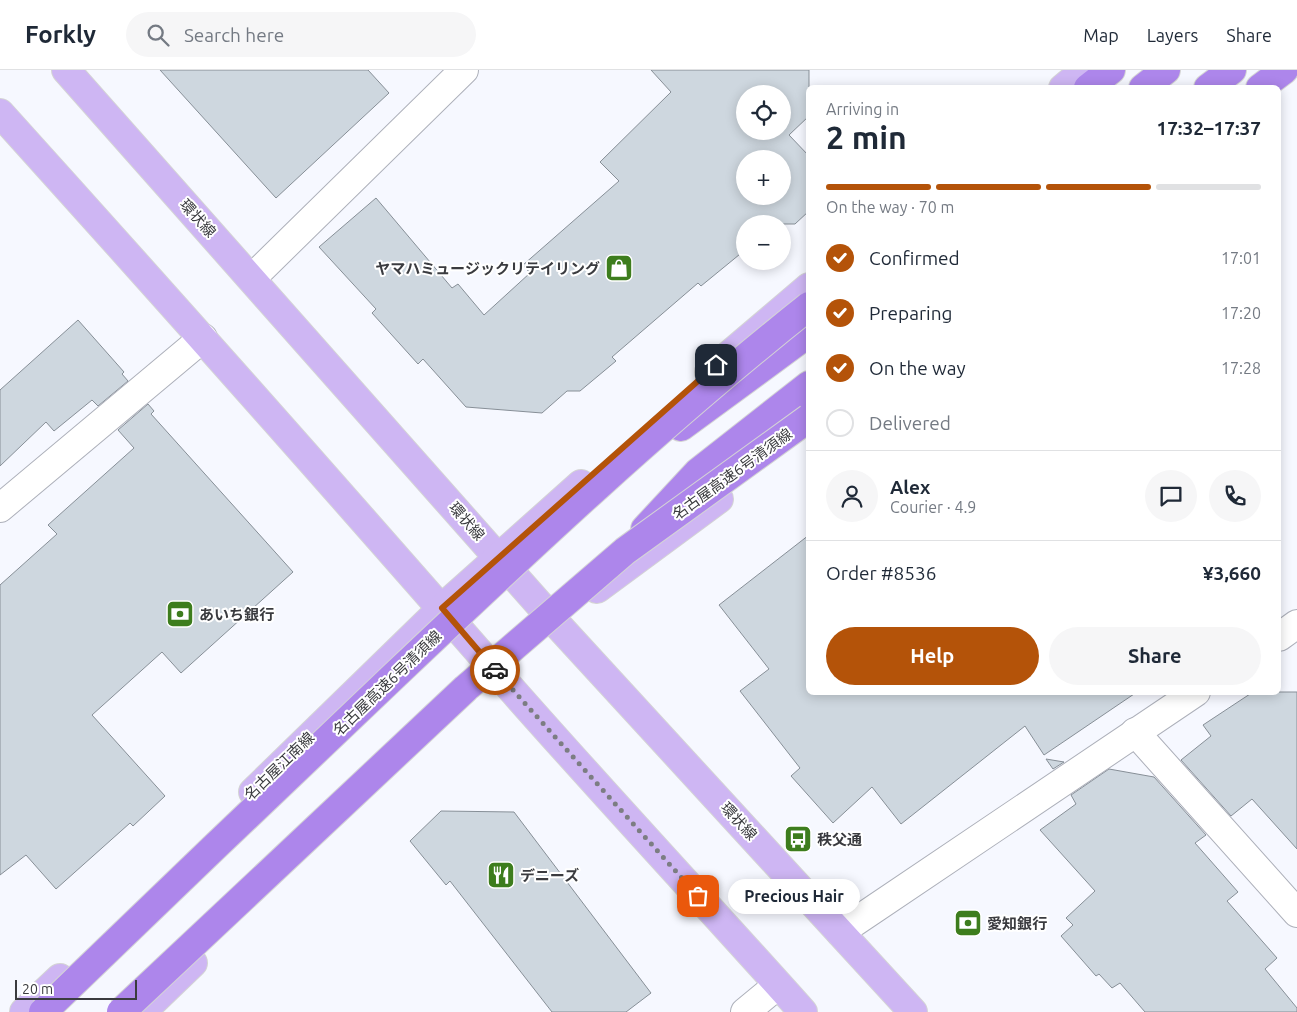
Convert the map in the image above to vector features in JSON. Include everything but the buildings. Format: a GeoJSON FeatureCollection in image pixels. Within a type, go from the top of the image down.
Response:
{"type":"FeatureCollection","features":[{"type":"Feature","properties":{"kind":"highway"},"geometry":{"type":"LineString","coordinates":[[1092,85],[1111,70]]}},
{"type":"Feature","properties":{"kind":"highway"},"geometry":{"type":"LineString","coordinates":[[1147,85],[1166,70]]}},
{"type":"Feature","properties":{"kind":"highway"},"geometry":{"type":"LineString","coordinates":[[1212,85],[1232,70]]}},
{"type":"Feature","properties":{"kind":"highway"},"geometry":{"type":"LineString","coordinates":[[1264,85],[1284,70]]}},
{"type":"Feature","properties":{"kind":"highway","name":"名古屋高速6号清須線"},"geometry":{"type":"LineString","coordinates":[[43,1012],[406,664],[591,492],[756,348],[806,308]]}},
{"type":"Feature","properties":{"kind":"highway"},"geometry":{"type":"LineString","coordinates":[[591,492],[806,335]]}},
{"type":"Feature","properties":{"kind":"highway"},"geometry":{"type":"LineString","coordinates":[[625,551],[698,472],[806,387]]}},
{"type":"Feature","properties":{"kind":"highway","name":"名古屋高速6号清須線"},"geometry":{"type":"LineString","coordinates":[[121,1012],[466,688],[625,551],[806,420]]}},
{"type":"Feature","properties":{"kind":"main road","name":"環状線"},"geometry":{"type":"LineString","coordinates":[[66,70],[554,621],[913,1012]]}},
{"type":"Feature","properties":{"kind":"main road"},"geometry":{"type":"LineString","coordinates":[[1067,85],[1085,70]]}},
{"type":"Feature","properties":{"kind":"main road"},"geometry":{"type":"LineString","coordinates":[[1278,85],[1296,70]]}},
{"type":"Feature","properties":{"kind":"main road"},"geometry":{"type":"LineString","coordinates":[[0,113],[203,338],[498,674],[803,1012]]}},
{"type":"Feature","properties":{"kind":"main road","name":"名古屋江南線"},"geometry":{"type":"LineString","coordinates":[[24,1012],[442,608],[774,314],[806,289]]}},
{"type":"Feature","properties":{"kind":"main road"},"geometry":{"type":"LineString","coordinates":[[142,1012],[359,802],[554,621],[806,436]]}},
{"type":"Feature","properties":{"kind":"street"},"geometry":{"type":"LineString","coordinates":[[252,278],[464,70]]}},
{"type":"Feature","properties":{"kind":"street"},"geometry":{"type":"LineString","coordinates":[[0,508],[203,338]]}},
{"type":"Feature","properties":{"kind":"street"},"geometry":{"type":"LineString","coordinates":[[1281,636],[1297,624]]}},
{"type":"Feature","properties":{"kind":"street"},"geometry":{"type":"LineString","coordinates":[[840,932],[1191,695]]}},
{"type":"Feature","properties":{"kind":"street"},"geometry":{"type":"LineString","coordinates":[[1135,732],[1297,914]]}},
{"type":"Feature","properties":{"kind":"street"},"geometry":{"type":"LineString","coordinates":[[744,1012],[778,985]]}},
{"type":"Feature","properties":{"kind":"way so far"},"geometry":{"type":"LineString","coordinates":[[495,670],[698,896]]}},
{"type":"Feature","properties":{"kind":"place","name":"ヤマハミュージックリテイリング"},"geometry":{"type":"Point","coordinates":[619,268]}},
{"type":"Feature","properties":{"kind":"place","name":"あいち銀行"},"geometry":{"type":"Point","coordinates":[180,614]}},
{"type":"Feature","properties":{"kind":"place","name":"秩父通"},"geometry":{"type":"Point","coordinates":[798,839]}},
{"type":"Feature","properties":{"kind":"place","name":"デニーズ"},"geometry":{"type":"Point","coordinates":[501,875]}},
{"type":"Feature","properties":{"kind":"place","name":"Precious Hair"},"geometry":{"type":"Point","coordinates":[698,896]}},
{"type":"Feature","properties":{"kind":"place","name":"愛知銀行"},"geometry":{"type":"Point","coordinates":[968,923]}},
{"type":"Feature","properties":{"kind":"route"},"geometry":{"type":"LineString","coordinates":[[495,670],[442,608],[716,365]]}}]}
